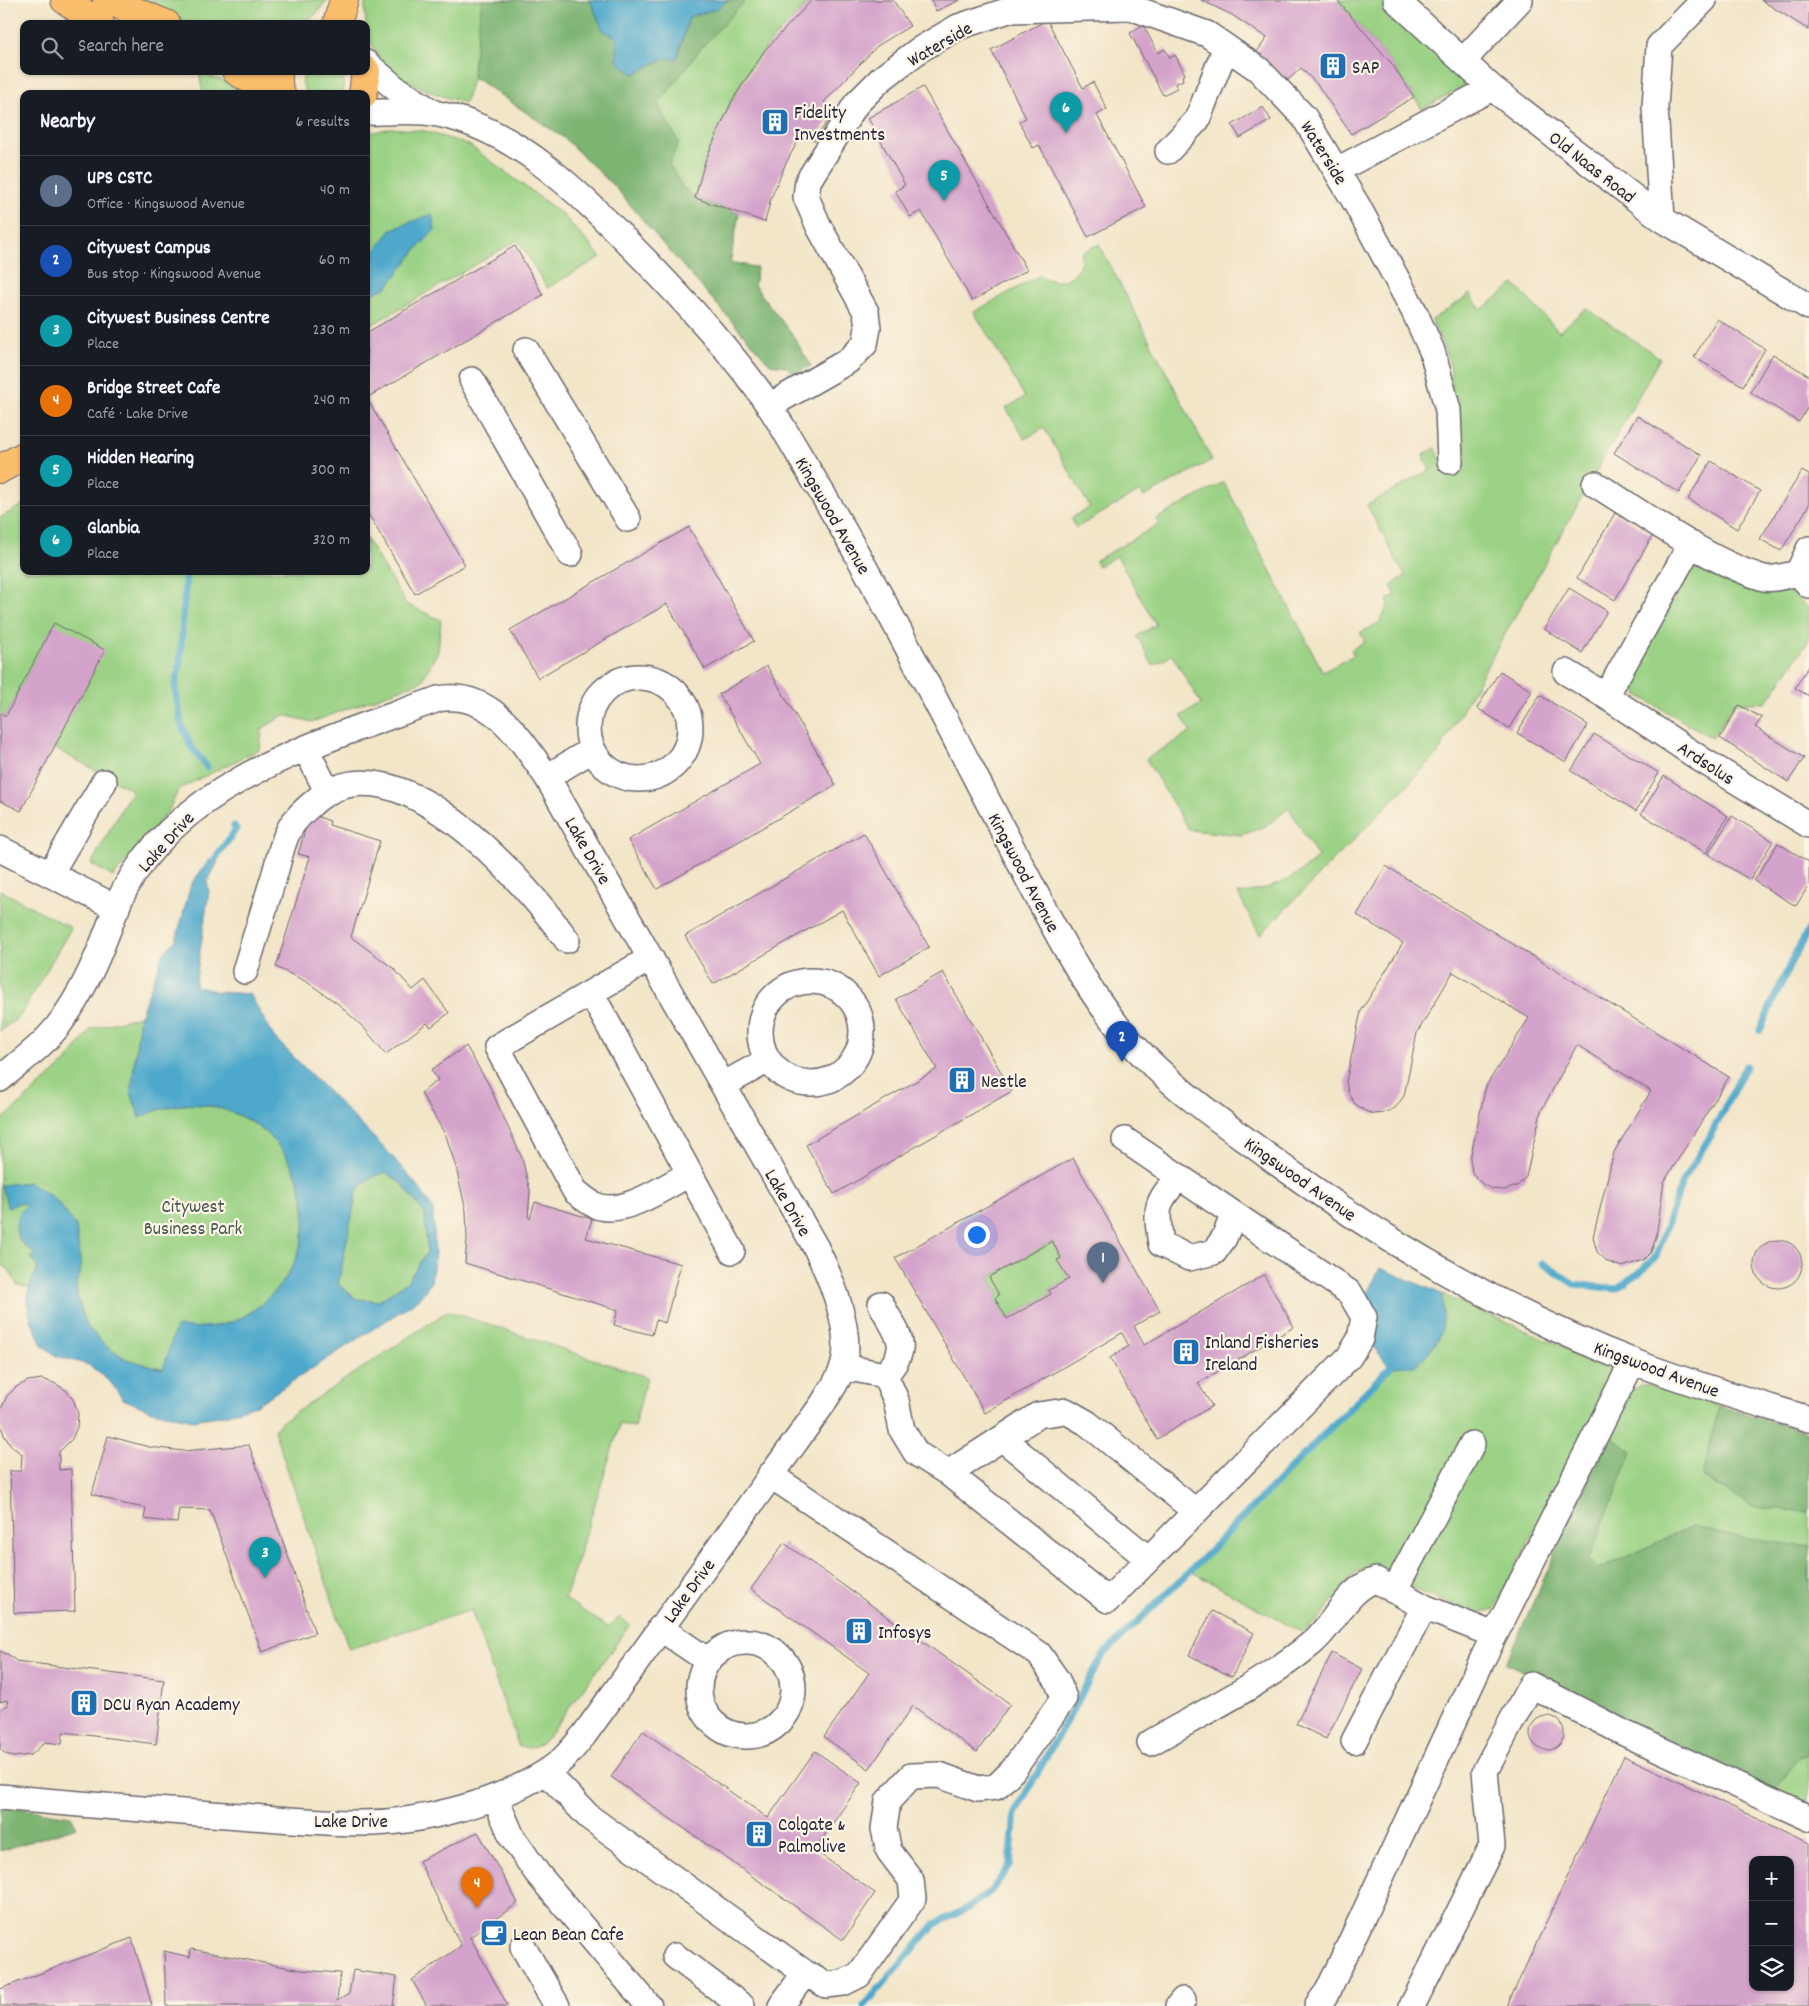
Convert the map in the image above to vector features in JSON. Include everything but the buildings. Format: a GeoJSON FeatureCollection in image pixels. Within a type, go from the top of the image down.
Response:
{"type":"FeatureCollection","features":[{"type":"Feature","properties":{"kind":"main road"},"geometry":{"type":"LineString","coordinates":[[64,0],[94,20]]}},
{"type":"Feature","properties":{"kind":"main road"},"geometry":{"type":"LineString","coordinates":[[107,0],[115,5],[155,20]]}},
{"type":"Feature","properties":{"kind":"main road"},"geometry":{"type":"LineString","coordinates":[[338,20],[344,0]]}},
{"type":"Feature","properties":{"kind":"main road"},"geometry":{"type":"LineString","coordinates":[[243,75],[267,90]]}},
{"type":"Feature","properties":{"kind":"main road"},"geometry":{"type":"LineString","coordinates":[[278,75],[280,90]]}},
{"type":"Feature","properties":{"kind":"main road"},"geometry":{"type":"LineString","coordinates":[[364,90],[365,75]]}},
{"type":"Feature","properties":{"kind":"main road"},"geometry":{"type":"LineString","coordinates":[[0,469],[20,458]]}},
{"type":"Feature","properties":{"kind":"street","name":"Old Naas Road"},"geometry":{"type":"LineString","coordinates":[[1396,0],[1492,88],[1662,219],[1806,298]]}},
{"type":"Feature","properties":{"kind":"street"},"geometry":{"type":"LineString","coordinates":[[1464,62],[1520,0]]}},
{"type":"Feature","properties":{"kind":"street"},"geometry":{"type":"LineString","coordinates":[[1662,219],[1655,107],[1659,46],[1704,0]]}},
{"type":"Feature","properties":{"kind":"street","name":"Waterside"},"geometry":{"type":"LineString","coordinates":[[769,406],[848,361],[865,344],[868,328],[866,312],[819,227],[806,197],[808,181],[856,104],[880,79],[920,50],[958,27],[1009,10],[1130,7],[1206,34],[1258,69],[1304,117],[1337,170],[1414,311],[1432,351],[1448,410],[1450,461]]}},
{"type":"Feature","properties":{"kind":"street"},"geometry":{"type":"LineString","coordinates":[[1168,151],[1197,120],[1226,47]]}},
{"type":"Feature","properties":{"kind":"street","name":"Kingswood Avenue"},"geometry":{"type":"LineString","coordinates":[[370,66],[395,88],[434,113]]}},
{"type":"Feature","properties":{"kind":"street"},"geometry":{"type":"LineString","coordinates":[[1337,170],[1492,88]]}},
{"type":"Feature","properties":{"kind":"street","name":"Kingswood Avenue"},"geometry":{"type":"LineString","coordinates":[[370,112],[434,113],[463,120],[502,138],[538,161],[576,192],[664,280],[720,344],[769,406],[846,532],[1059,936],[1100,1004],[1131,1043],[1180,1090],[1298,1179],[1390,1240],[1461,1282],[1534,1318],[1633,1361],[1809,1419]]}},
{"type":"Feature","properties":{"kind":"street"},"geometry":{"type":"LineString","coordinates":[[526,350],[628,519]]}},
{"type":"Feature","properties":{"kind":"street"},"geometry":{"type":"LineString","coordinates":[[472,380],[570,554]]}},
{"type":"Feature","properties":{"kind":"street"},"geometry":{"type":"LineString","coordinates":[[1596,484],[1691,544],[1729,564],[1766,579],[1803,580],[1809,549]]}},
{"type":"Feature","properties":{"kind":"street"},"geometry":{"type":"LineString","coordinates":[[1606,696],[1691,544]]}},
{"type":"Feature","properties":{"kind":"street","name":"Ardsolus"},"geometry":{"type":"LineString","coordinates":[[1566,672],[1606,696],[1702,760],[1809,825]]}},
{"type":"Feature","properties":{"kind":"street"},"geometry":{"type":"LineString","coordinates":[[633,677],[660,681],[672,689],[688,711],[690,737],[686,750],[679,761],[658,776],[633,780],[620,776],[604,766],[592,750],[588,737],[590,709],[602,692],[619,680],[633,677]]}},
{"type":"Feature","properties":{"kind":"street","name":"Lake Drive"},"geometry":{"type":"LineString","coordinates":[[0,1797],[147,1810],[360,1823],[410,1819],[495,1797],[546,1772],[565,1758],[584,1735],[822,1405],[844,1367],[843,1317],[828,1273],[723,1085],[547,777],[514,730],[486,708],[466,698],[450,696],[438,698],[306,749],[236,781],[193,810],[151,851],[125,889],[81,990],[62,1021],[1,1079]]}},
{"type":"Feature","properties":{"kind":"street"},"geometry":{"type":"LineString","coordinates":[[306,749],[326,791]]}},
{"type":"Feature","properties":{"kind":"street"},"geometry":{"type":"LineString","coordinates":[[547,777],[592,750]]}},
{"type":"Feature","properties":{"kind":"street"},"geometry":{"type":"LineString","coordinates":[[50,874],[104,782]]}},
{"type":"Feature","properties":{"kind":"street"},"geometry":{"type":"LineString","coordinates":[[245,971],[289,830],[305,810],[326,791],[346,785],[374,782],[402,790],[440,813],[488,848],[538,901],[566,940]]}},
{"type":"Feature","properties":{"kind":"street"},"geometry":{"type":"LineString","coordinates":[[0,849],[117,908]]}},
{"type":"Feature","properties":{"kind":"street"},"geometry":{"type":"LineString","coordinates":[[651,958],[497,1047],[575,1191],[596,1206],[614,1208],[638,1202],[689,1174]]}},
{"type":"Feature","properties":{"kind":"street"},"geometry":{"type":"LineString","coordinates":[[799,981],[826,982],[839,988],[850,997],[858,1009],[862,1021],[861,1047],[851,1064],[837,1076],[825,1082],[799,1082],[787,1077],[768,1060],[762,1047],[761,1019],[770,1001],[786,987],[799,981]]}},
{"type":"Feature","properties":{"kind":"street"},"geometry":{"type":"LineString","coordinates":[[591,993],[732,1251]]}},
{"type":"Feature","properties":{"kind":"street"},"geometry":{"type":"LineString","coordinates":[[723,1085],[768,1060]]}},
{"type":"Feature","properties":{"kind":"street"},"geometry":{"type":"LineString","coordinates":[[886,1375],[896,1400],[902,1430],[916,1453],[948,1473],[1108,1600],[1147,1558],[1349,1357],[1360,1339],[1364,1317],[1350,1293],[1125,1140]]}},
{"type":"Feature","properties":{"kind":"street"},"geometry":{"type":"LineString","coordinates":[[1180,1177],[1163,1194],[1157,1216],[1161,1244],[1189,1258],[1214,1252],[1224,1238],[1234,1214]]}},
{"type":"Feature","properties":{"kind":"street"},"geometry":{"type":"LineString","coordinates":[[881,1304],[901,1342],[901,1354],[886,1375]]}},
{"type":"Feature","properties":{"kind":"street"},"geometry":{"type":"LineString","coordinates":[[1317,2006],[1328,1991],[1494,1635],[1633,1361]]}},
{"type":"Feature","properties":{"kind":"street"},"geometry":{"type":"LineString","coordinates":[[844,1367],[886,1375]]}},
{"type":"Feature","properties":{"kind":"street"},"geometry":{"type":"LineString","coordinates":[[948,1473],[1003,1439],[1038,1414],[1066,1411],[1088,1423],[1195,1511]]}},
{"type":"Feature","properties":{"kind":"street"},"geometry":{"type":"LineString","coordinates":[[1003,1439],[1147,1558]]}},
{"type":"Feature","properties":{"kind":"street"},"geometry":{"type":"LineString","coordinates":[[1394,1591],[1472,1444]]}},
{"type":"Feature","properties":{"kind":"street"},"geometry":{"type":"LineString","coordinates":[[546,1772],[589,1817],[805,1973],[826,1985],[843,1983],[859,1975],[914,1898],[911,1880],[889,1851],[884,1829],[888,1801],[911,1776],[939,1775],[978,1789],[996,1787],[1012,1770],[1064,1698],[1057,1680],[1038,1654],[770,1475]]}},
{"type":"Feature","properties":{"kind":"street"},"geometry":{"type":"LineString","coordinates":[[1150,1743],[1297,1656],[1320,1636],[1362,1584],[1376,1580],[1424,1607],[1494,1635]]}},
{"type":"Feature","properties":{"kind":"street"},"geometry":{"type":"LineString","coordinates":[[1354,1741],[1424,1607]]}},
{"type":"Feature","properties":{"kind":"street"},"geometry":{"type":"LineString","coordinates":[[660,1628],[707,1660]]}},
{"type":"Feature","properties":{"kind":"street"},"geometry":{"type":"LineString","coordinates":[[1412,2006],[1492,1846],[1485,1772],[1531,1685],[1624,1733],[1809,1818]]}},
{"type":"Feature","properties":{"kind":"street"},"geometry":{"type":"LineString","coordinates":[[495,1797],[512,1837],[538,1873],[649,2006]]}},
{"type":"Feature","properties":{"kind":"street"},"geometry":{"type":"LineString","coordinates":[[524,1947],[557,2006]]}},
{"type":"Feature","properties":{"kind":"street"},"geometry":{"type":"LineString","coordinates":[[675,1956],[742,2006]]}},
{"type":"Feature","properties":{"kind":"street"},"geometry":{"type":"LineString","coordinates":[[781,2006],[805,1973]]}},
{"type":"Feature","properties":{"kind":"green space"},"geometry":{"type":"Polygon","coordinates":[[[118,0],[327,0],[315,15],[308,20],[181,20],[118,0]]]}},
{"type":"Feature","properties":{"kind":"green space"},"geometry":{"type":"Polygon","coordinates":[[[365,0],[812,0],[769,43],[741,84],[714,139],[695,198],[739,213],[730,262],[757,268],[754,285],[793,336],[811,366],[794,374],[786,366],[770,364],[616,188],[564,138],[473,76],[465,103],[444,97],[408,81],[392,71],[380,58],[370,39],[370,20],[366,20],[365,0]]]}},
{"type":"Feature","properties":{"kind":"green space"},"geometry":{"type":"Polygon","coordinates":[[[482,0],[590,0],[603,30],[617,38],[634,74],[664,58],[677,59],[689,17],[716,9],[728,0],[746,0],[701,48],[658,105],[679,143],[669,164],[683,188],[695,198],[739,213],[730,262],[757,268],[754,285],[793,336],[811,366],[794,374],[786,366],[770,364],[616,188],[564,138],[472,76],[482,0]]]}},
{"type":"Feature","properties":{"kind":"green space"},"geometry":{"type":"Polygon","coordinates":[[[1337,0],[1382,0],[1466,80],[1462,87],[1422,109],[1392,64],[1337,0]]]}},
{"type":"Feature","properties":{"kind":"green space"},"geometry":{"type":"Polygon","coordinates":[[[199,75],[205,75],[239,86],[244,90],[202,90],[199,75]]]}},
{"type":"Feature","properties":{"kind":"green space"},"geometry":{"type":"Polygon","coordinates":[[[304,75],[342,75],[344,82],[342,90],[305,90],[302,82],[304,75]]]}},
{"type":"Feature","properties":{"kind":"green space"},"geometry":{"type":"Polygon","coordinates":[[[391,128],[425,131],[469,145],[562,214],[601,257],[547,288],[518,240],[370,326],[370,133],[391,128]]]}},
{"type":"Feature","properties":{"kind":"green space"},"geometry":{"type":"Polygon","coordinates":[[[1099,244],[1212,460],[1144,497],[1140,491],[1076,528],[1071,518],[1090,507],[1044,428],[1025,439],[1006,408],[1025,397],[974,312],[1040,275],[1055,281],[1062,281],[1068,278],[1078,269],[1081,253],[1099,244]]]}},
{"type":"Feature","properties":{"kind":"green space"},"geometry":{"type":"Polygon","coordinates":[[[1514,284],[1559,332],[1586,308],[1660,358],[1437,755],[1260,935],[1238,894],[1281,883],[1309,866],[1318,857],[1289,808],[1266,826],[1242,835],[1189,830],[1146,759],[1191,732],[1181,716],[1201,704],[1172,655],[1153,666],[1137,636],[1156,625],[1117,556],[1098,566],[1095,561],[1159,524],[1156,519],[1224,482],[1323,672],[1354,655],[1351,650],[1365,641],[1360,633],[1380,622],[1389,604],[1387,600],[1396,595],[1391,586],[1405,576],[1367,505],[1430,470],[1423,455],[1436,448],[1443,466],[1459,469],[1450,364],[1432,320],[1470,294],[1481,310],[1514,284]]]}},
{"type":"Feature","properties":{"kind":"green space"},"geometry":{"type":"Polygon","coordinates":[[[20,506],[20,575],[370,575],[370,545],[406,604],[441,620],[438,651],[422,681],[312,722],[284,715],[262,729],[260,749],[179,789],[168,811],[113,877],[91,864],[132,790],[54,748],[54,624],[6,716],[0,713],[0,518],[20,506]]]}},
{"type":"Feature","properties":{"kind":"green space"},"geometry":{"type":"Polygon","coordinates":[[[1703,566],[1759,590],[1792,592],[1809,609],[1809,640],[1766,703],[1736,702],[1712,738],[1638,695],[1630,678],[1691,569],[1703,566]]]}},
{"type":"Feature","properties":{"kind":"green space"},"geometry":{"type":"Polygon","coordinates":[[[0,890],[71,928],[20,1016],[0,1031],[0,890]]]}},
{"type":"Feature","properties":{"kind":"green space","name":"Citywest Business Park"},"geometry":{"type":"Polygon","coordinates":[[[140,1016],[133,1071],[140,1117],[163,1108],[175,1106],[211,1106],[235,1114],[260,1128],[279,1147],[293,1169],[302,1194],[304,1220],[300,1246],[290,1271],[272,1294],[254,1310],[232,1322],[211,1327],[176,1328],[164,1369],[126,1359],[107,1347],[87,1326],[78,1300],[76,1284],[81,1268],[55,1199],[19,1203],[28,1205],[18,1226],[18,1237],[21,1243],[35,1252],[31,1257],[38,1268],[29,1288],[17,1285],[10,1271],[0,1263],[0,1122],[64,1064],[91,1029],[140,1016]]]}},
{"type":"Feature","properties":{"kind":"green space"},"geometry":{"type":"Polygon","coordinates":[[[385,1171],[402,1184],[425,1214],[427,1252],[407,1282],[379,1301],[356,1299],[338,1284],[357,1191],[367,1180],[385,1171]]]}},
{"type":"Feature","properties":{"kind":"green space"},"geometry":{"type":"Polygon","coordinates":[[[1052,1241],[1061,1258],[1058,1260],[1069,1279],[1049,1290],[1051,1294],[1007,1319],[995,1298],[999,1295],[989,1277],[1052,1241]]]}},
{"type":"Feature","properties":{"kind":"green space"},"geometry":{"type":"Polygon","coordinates":[[[1380,1268],[1618,1370],[1494,1609],[1475,1615],[1375,1572],[1357,1570],[1316,1623],[1301,1632],[1190,1571],[1390,1367],[1380,1268]]]}},
{"type":"Feature","properties":{"kind":"green space"},"geometry":{"type":"Polygon","coordinates":[[[448,1311],[647,1377],[634,1427],[620,1424],[565,1599],[608,1627],[620,1617],[630,1625],[544,1742],[531,1748],[519,1747],[471,1610],[349,1649],[274,1430],[281,1422],[448,1311]]]}},
{"type":"Feature","properties":{"kind":"green space"},"geometry":{"type":"Polygon","coordinates":[[[1640,1385],[1650,1385],[1809,1433],[1809,1807],[1506,1663],[1628,1393],[1640,1385]]]}},
{"type":"Feature","properties":{"kind":"green space"},"geometry":{"type":"Polygon","coordinates":[[[1719,1406],[1809,1433],[1809,1512],[1753,1507],[1702,1477],[1719,1406]]]}},
{"type":"Feature","properties":{"kind":"green space"},"geometry":{"type":"Polygon","coordinates":[[[1609,1434],[1632,1452],[1589,1558],[1597,1570],[1693,1526],[1742,1538],[1809,1547],[1809,1754],[1800,1756],[1774,1791],[1506,1663],[1609,1434]]]}},
{"type":"Feature","properties":{"kind":"green space"},"geometry":{"type":"Polygon","coordinates":[[[0,1805],[71,1816],[77,1827],[0,1851],[0,1805]]]}},
{"type":"Feature","properties":{"kind":"water"},"geometry":{"type":"Polygon","coordinates":[[[590,0],[728,0],[716,9],[689,17],[677,59],[664,58],[634,74],[617,61],[617,38],[603,30],[590,0]]]}},
{"type":"Feature","properties":{"kind":"water"},"geometry":{"type":"Polygon","coordinates":[[[432,214],[435,230],[416,250],[387,287],[370,295],[370,257],[392,229],[432,214]]]}},
{"type":"Feature","properties":{"kind":"water"},"geometry":{"type":"Polygon","coordinates":[[[210,859],[218,862],[207,882],[209,891],[195,986],[219,992],[250,994],[274,1037],[391,1155],[420,1189],[433,1209],[435,1253],[431,1283],[418,1300],[256,1405],[225,1415],[193,1420],[152,1411],[123,1399],[111,1383],[89,1365],[56,1356],[42,1345],[32,1322],[27,1302],[29,1288],[38,1268],[31,1256],[35,1252],[22,1243],[16,1231],[18,1218],[21,1211],[27,1205],[19,1203],[8,1208],[1,1185],[29,1182],[55,1199],[76,1226],[81,1268],[76,1284],[78,1300],[87,1326],[107,1347],[126,1359],[163,1369],[176,1327],[211,1326],[238,1320],[268,1298],[290,1271],[301,1246],[305,1220],[302,1194],[293,1169],[279,1146],[259,1127],[234,1113],[210,1106],[175,1106],[140,1118],[131,1093],[140,1016],[163,954],[176,940],[191,884],[210,859]],[[385,1172],[367,1180],[357,1191],[338,1284],[356,1299],[379,1301],[407,1282],[427,1252],[425,1214],[402,1184],[385,1172]]]}},
{"type":"Feature","properties":{"kind":"water"},"geometry":{"type":"Polygon","coordinates":[[[1380,1268],[1442,1294],[1443,1317],[1440,1334],[1431,1349],[1415,1366],[1390,1367],[1366,1338],[1363,1301],[1380,1268]]]}},
{"type":"Feature","properties":{"kind":"waterway"},"geometry":{"type":"LineString","coordinates":[[186,575],[180,662],[175,688],[181,723],[191,747],[207,767]]}},
{"type":"Feature","properties":{"kind":"waterway"},"geometry":{"type":"LineString","coordinates":[[215,859],[236,829],[234,826]]}},
{"type":"Feature","properties":{"kind":"waterway"},"geometry":{"type":"LineString","coordinates":[[1760,1030],[1792,960],[1809,929]]}},
{"type":"Feature","properties":{"kind":"waterway"},"geometry":{"type":"LineString","coordinates":[[1542,1263],[1574,1284],[1616,1289],[1639,1273],[1656,1256],[1683,1180],[1708,1140],[1746,1066]]}},
{"type":"Feature","properties":{"kind":"waterway"},"geometry":{"type":"LineString","coordinates":[[864,2006],[935,1924],[968,1908],[991,1891],[1010,1865],[1015,1813],[1103,1655],[1190,1571],[1390,1367],[1393,1359]]}},
{"type":"Feature","properties":{"kind":"place","name":"SAP"},"geometry":{"type":"Point","coordinates":[1333,66]}},
{"type":"Feature","properties":{"kind":"place","name":"Fidelity Investments"},"geometry":{"type":"Point","coordinates":[775,122]}},
{"type":"Feature","properties":{"kind":"place","name":"Glanbia"},"geometry":{"type":"Point","coordinates":[1066,133]}},
{"type":"Feature","properties":{"kind":"place","name":"Hidden Hearing"},"geometry":{"type":"Point","coordinates":[944,201]}},
{"type":"Feature","properties":{"kind":"place","name":"Citywest Campus"},"geometry":{"type":"Point","coordinates":[1122,1062]}},
{"type":"Feature","properties":{"kind":"place","name":"Nestle"},"geometry":{"type":"Point","coordinates":[962,1080]}},
{"type":"Feature","properties":{"kind":"place","name":"UPS CSTC"},"geometry":{"type":"Point","coordinates":[1103,1283]}},
{"type":"Feature","properties":{"kind":"place","name":"Inland Fisheries Ireland"},"geometry":{"type":"Point","coordinates":[1186,1352]}},
{"type":"Feature","properties":{"kind":"place","name":"Citywest Business Centre"},"geometry":{"type":"Point","coordinates":[265,1578]}},
{"type":"Feature","properties":{"kind":"place","name":"Infosys"},"geometry":{"type":"Point","coordinates":[859,1631]}},
{"type":"Feature","properties":{"kind":"place","name":"DCU Ryan Academy"},"geometry":{"type":"Point","coordinates":[84,1703]}},
{"type":"Feature","properties":{"kind":"place","name":"Colgate & Palmolive"},"geometry":{"type":"Point","coordinates":[759,1834]}},
{"type":"Feature","properties":{"kind":"place","name":"Bridge Street Cafe"},"geometry":{"type":"Point","coordinates":[477,1908]}},
{"type":"Feature","properties":{"kind":"place","name":"Lean Bean Cafe"},"geometry":{"type":"Point","coordinates":[494,1933]}}]}
